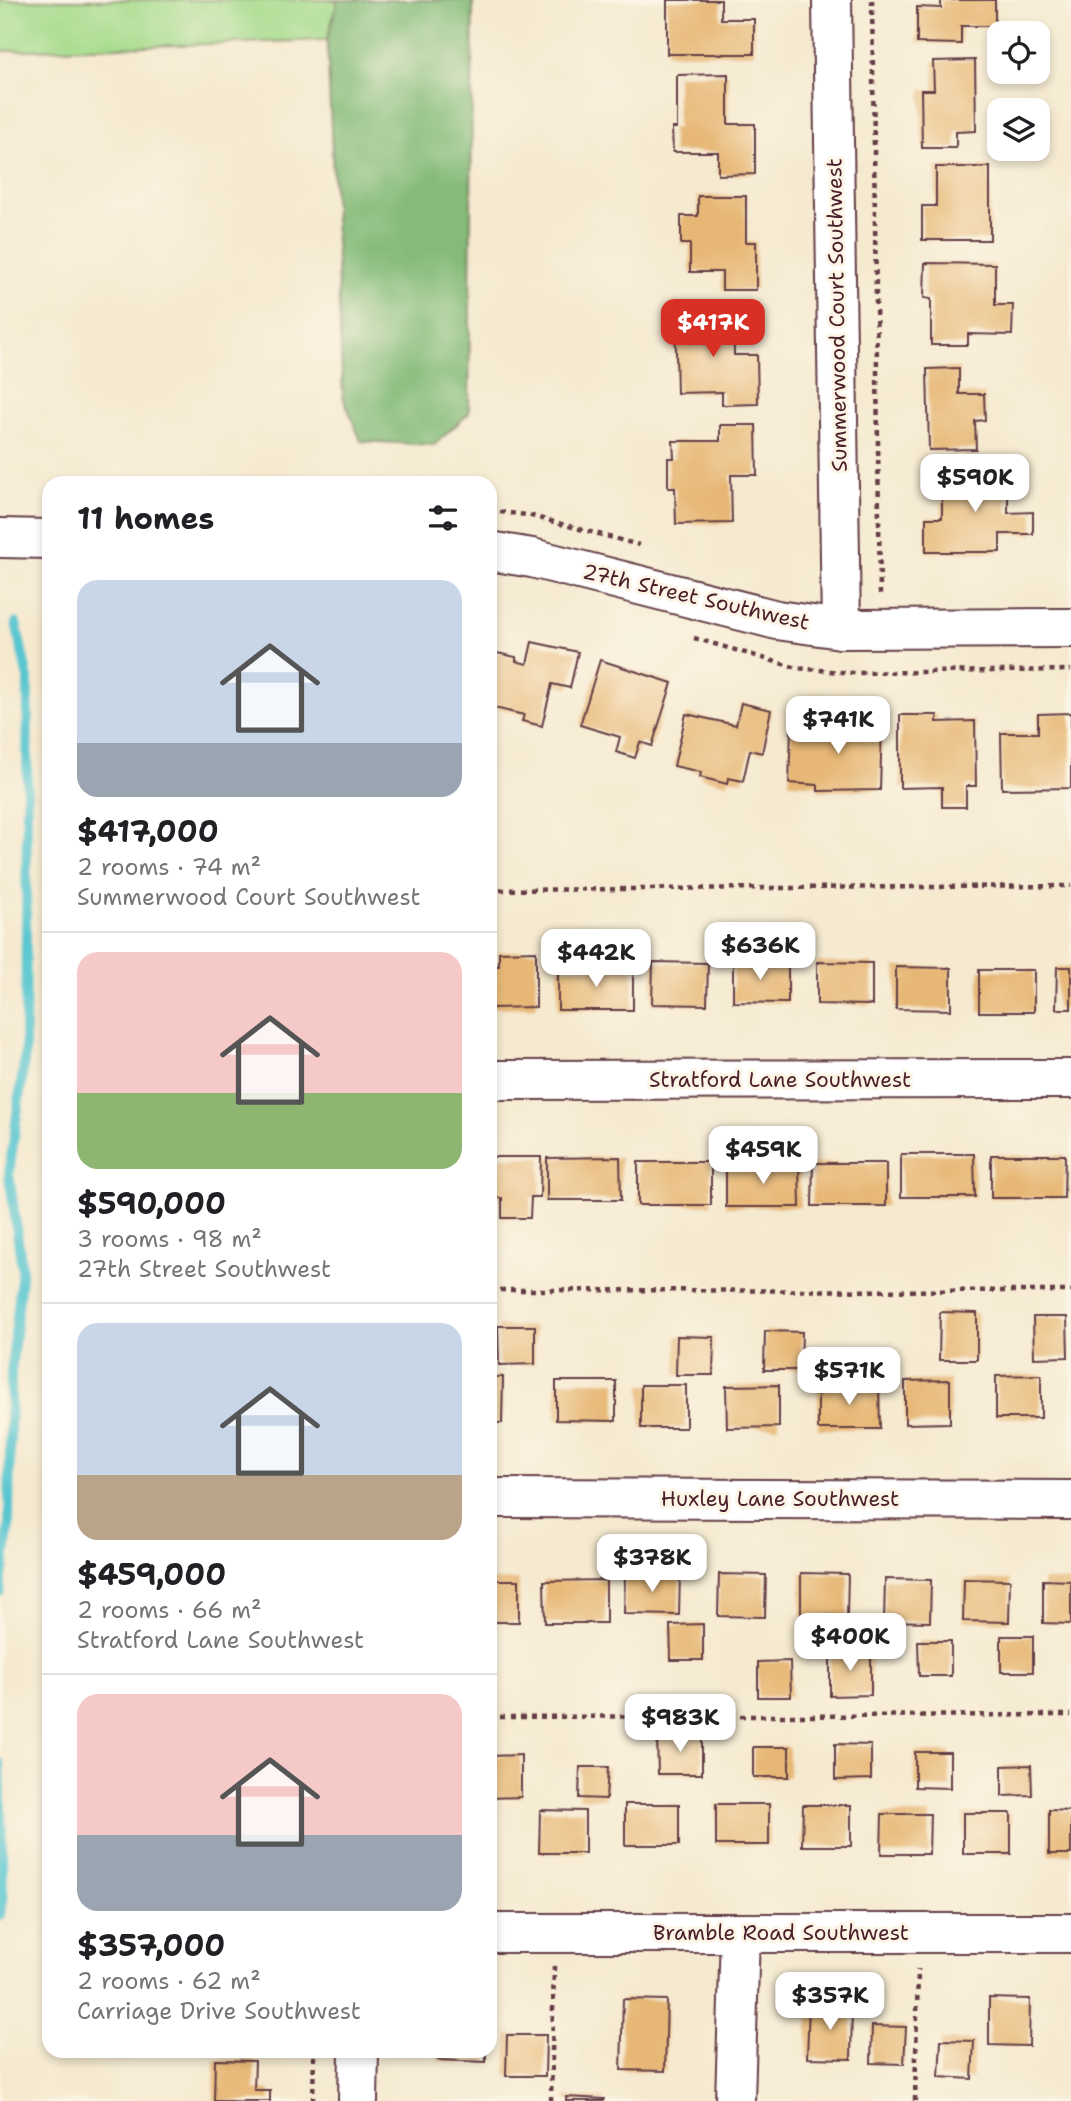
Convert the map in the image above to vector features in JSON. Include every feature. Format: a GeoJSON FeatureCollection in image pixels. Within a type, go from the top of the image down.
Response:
{"type":"FeatureCollection","features":[{"type":"Feature","properties":{"kind":"street","name":"Summerwood Court Southwest"},"geometry":{"type":"LineString","coordinates":[[832,0],[841,629]]}},
{"type":"Feature","properties":{"kind":"street"},"geometry":{"type":"LineString","coordinates":[[0,538],[42,539]]}},
{"type":"Feature","properties":{"kind":"street","name":"27th Street Southwest"},"geometry":{"type":"LineString","coordinates":[[497,552],[532,558],[777,620],[841,629],[1071,628]]}},
{"type":"Feature","properties":{"kind":"street","name":"Stratford Lane Southwest"},"geometry":{"type":"LineString","coordinates":[[497,1080],[1071,1079]]}},
{"type":"Feature","properties":{"kind":"street","name":"Huxley Lane Southwest"},"geometry":{"type":"LineString","coordinates":[[497,1499],[1071,1500]]}},
{"type":"Feature","properties":{"kind":"street","name":"Bramble Road Southwest"},"geometry":{"type":"LineString","coordinates":[[497,1933],[1071,1933]]}},
{"type":"Feature","properties":{"kind":"street"},"geometry":{"type":"LineString","coordinates":[[735,2101],[740,1933]]}},
{"type":"Feature","properties":{"kind":"street"},"geometry":{"type":"LineString","coordinates":[[358,2101],[359,2058]]}},
{"type":"Feature","properties":{"kind":"path"},"geometry":{"type":"LineString","coordinates":[[872,0],[880,599]]}},
{"type":"Feature","properties":{"kind":"path"},"geometry":{"type":"LineString","coordinates":[[497,512],[528,515],[646,547]]}},
{"type":"Feature","properties":{"kind":"path"},"geometry":{"type":"LineString","coordinates":[[497,890],[1071,886]]}},
{"type":"Feature","properties":{"kind":"path"},"geometry":{"type":"LineString","coordinates":[[497,1290],[1071,1291]]}},
{"type":"Feature","properties":{"kind":"path"},"geometry":{"type":"LineString","coordinates":[[497,1717],[1071,1715]]}},
{"type":"Feature","properties":{"kind":"path"},"geometry":{"type":"LineString","coordinates":[[551,2101],[555,1933]]}},
{"type":"Feature","properties":{"kind":"path"},"geometry":{"type":"LineString","coordinates":[[915,2101],[919,1933]]}},
{"type":"Feature","properties":{"kind":"path"},"geometry":{"type":"LineString","coordinates":[[313,2101],[314,2058]]}},
{"type":"Feature","properties":{"kind":"green space"},"geometry":{"type":"Polygon","coordinates":[[[0,0],[338,0],[327,40],[0,51],[0,0]]]}},
{"type":"Feature","properties":{"kind":"green space"},"geometry":{"type":"Polygon","coordinates":[[[338,0],[473,0],[469,413],[434,445],[361,441],[343,397],[327,40],[338,0]]]}},
{"type":"Feature","properties":{"kind":"building"},"geometry":{"type":"Polygon","coordinates":[[[667,0],[721,0],[721,19],[754,19],[754,54],[667,54],[667,0]]]}},
{"type":"Feature","properties":{"kind":"building"},"geometry":{"type":"Polygon","coordinates":[[[941,0],[995,0],[995,21],[987,21],[987,26],[961,26],[961,44],[917,43],[917,7],[941,8],[941,0]]]}},
{"type":"Feature","properties":{"kind":"building"},"geometry":{"type":"Polygon","coordinates":[[[975,60],[976,131],[956,132],[956,148],[922,148],[921,90],[934,90],[933,61],[975,60]]]}},
{"type":"Feature","properties":{"kind":"building"},"geometry":{"type":"Polygon","coordinates":[[[728,74],[728,124],[755,124],[755,174],[718,175],[718,152],[673,152],[672,128],[677,128],[677,75],[728,74]]]}},
{"type":"Feature","properties":{"kind":"building"},"geometry":{"type":"Polygon","coordinates":[[[936,167],[990,167],[990,240],[922,240],[922,206],[936,206],[936,167]]]}},
{"type":"Feature","properties":{"kind":"building"},"geometry":{"type":"Polygon","coordinates":[[[698,196],[746,196],[746,242],[756,242],[756,290],[722,290],[722,272],[690,272],[690,244],[681,244],[681,216],[698,216],[698,196]]]}},
{"type":"Feature","properties":{"kind":"building"},"geometry":{"type":"Polygon","coordinates":[[[925,263],[995,264],[995,305],[1013,305],[1012,335],[968,334],[968,345],[931,345],[931,299],[924,298],[925,263]]]}},
{"type":"Feature","properties":{"kind":"building"},"geometry":{"type":"Polygon","coordinates":[[[733,312],[734,355],[757,355],[758,404],[722,405],[722,392],[677,393],[675,313],[733,312]]]}},
{"type":"Feature","properties":{"kind":"building"},"geometry":{"type":"Polygon","coordinates":[[[959,368],[959,394],[984,394],[985,420],[975,421],[976,449],[929,450],[927,369],[959,368]]]}},
{"type":"Feature","properties":{"kind":"building"},"geometry":{"type":"Polygon","coordinates":[[[720,425],[756,425],[757,475],[731,475],[732,523],[676,524],[675,488],[668,488],[668,458],[674,458],[673,441],[720,441],[720,425]]]}},
{"type":"Feature","properties":{"kind":"building"},"geometry":{"type":"Polygon","coordinates":[[[950,467],[1002,467],[1001,487],[1008,487],[1008,513],[1033,512],[1033,534],[1000,534],[1000,552],[926,552],[926,518],[942,518],[942,487],[950,487],[950,467]]]}},
{"type":"Feature","properties":{"kind":"building"},"geometry":{"type":"Polygon","coordinates":[[[532,642],[578,652],[570,688],[552,684],[542,726],[522,721],[524,715],[497,709],[497,653],[516,657],[516,661],[527,664],[532,642]]]}},
{"type":"Feature","properties":{"kind":"building"},"geometry":{"type":"Polygon","coordinates":[[[600,660],[672,683],[652,746],[640,742],[635,758],[616,752],[620,737],[580,725],[600,660]]]}},
{"type":"Feature","properties":{"kind":"building"},"geometry":{"type":"Polygon","coordinates":[[[741,703],[771,710],[762,753],[750,750],[743,781],[728,778],[727,784],[700,777],[701,772],[674,766],[686,714],[736,725],[741,703]]]}},
{"type":"Feature","properties":{"kind":"building"},"geometry":{"type":"Polygon","coordinates":[[[1071,713],[1071,788],[1002,789],[1001,733],[1038,733],[1038,714],[1071,713]]]}},
{"type":"Feature","properties":{"kind":"building"},"geometry":{"type":"Polygon","coordinates":[[[900,715],[937,715],[937,722],[975,721],[976,786],[966,786],[966,807],[942,807],[942,787],[900,788],[900,715]]]}},
{"type":"Feature","properties":{"kind":"building"},"geometry":{"type":"Polygon","coordinates":[[[831,719],[882,721],[880,790],[818,791],[818,785],[789,783],[791,730],[830,731],[831,719]]]}},
{"type":"Feature","properties":{"kind":"building"},"geometry":{"type":"Polygon","coordinates":[[[536,951],[536,1007],[497,1008],[499,952],[536,951]]]}},
{"type":"Feature","properties":{"kind":"building"},"geometry":{"type":"Polygon","coordinates":[[[733,960],[788,961],[788,1003],[733,1002],[733,960]]]}},
{"type":"Feature","properties":{"kind":"building"},"geometry":{"type":"Polygon","coordinates":[[[653,962],[708,963],[707,1005],[652,1004],[653,962]]]}},
{"type":"Feature","properties":{"kind":"building"},"geometry":{"type":"Polygon","coordinates":[[[817,962],[872,963],[872,1005],[817,1004],[817,962]]]}},
{"type":"Feature","properties":{"kind":"building"},"geometry":{"type":"Polygon","coordinates":[[[633,967],[633,1010],[558,1010],[558,968],[633,967]]]}},
{"type":"Feature","properties":{"kind":"building"},"geometry":{"type":"Polygon","coordinates":[[[896,967],[951,968],[951,1010],[896,1009],[896,967]]]}},
{"type":"Feature","properties":{"kind":"building"},"geometry":{"type":"Polygon","coordinates":[[[1057,967],[1071,967],[1071,1009],[1056,1009],[1057,967]]]}},
{"type":"Feature","properties":{"kind":"building"},"geometry":{"type":"Polygon","coordinates":[[[979,970],[1034,970],[1034,1012],[979,1012],[979,970]]]}},
{"type":"Feature","properties":{"kind":"building"},"geometry":{"type":"Polygon","coordinates":[[[901,1154],[974,1154],[975,1197],[901,1197],[901,1154]]]}},
{"type":"Feature","properties":{"kind":"building"},"geometry":{"type":"Polygon","coordinates":[[[991,1155],[1065,1155],[1064,1198],[991,1198],[991,1155]]]}},
{"type":"Feature","properties":{"kind":"building"},"geometry":{"type":"Polygon","coordinates":[[[497,1157],[541,1157],[540,1197],[531,1197],[530,1218],[502,1218],[502,1198],[497,1198],[497,1157]]]}},
{"type":"Feature","properties":{"kind":"building"},"geometry":{"type":"Polygon","coordinates":[[[620,1157],[621,1200],[547,1200],[547,1158],[620,1157]]]}},
{"type":"Feature","properties":{"kind":"building"},"geometry":{"type":"Polygon","coordinates":[[[638,1162],[711,1162],[711,1205],[638,1205],[638,1162]]]}},
{"type":"Feature","properties":{"kind":"building"},"geometry":{"type":"Polygon","coordinates":[[[813,1163],[886,1163],[886,1206],[812,1206],[813,1163]]]}},
{"type":"Feature","properties":{"kind":"building"},"geometry":{"type":"Polygon","coordinates":[[[726,1164],[799,1164],[800,1207],[726,1207],[726,1164]]]}},
{"type":"Feature","properties":{"kind":"building"},"geometry":{"type":"Polygon","coordinates":[[[940,1312],[977,1313],[977,1360],[939,1360],[940,1312]]]}},
{"type":"Feature","properties":{"kind":"building"},"geometry":{"type":"Polygon","coordinates":[[[1033,1317],[1067,1317],[1068,1357],[1034,1358],[1033,1317]]]}},
{"type":"Feature","properties":{"kind":"building"},"geometry":{"type":"Polygon","coordinates":[[[498,1326],[535,1326],[535,1364],[499,1365],[498,1326]]]}},
{"type":"Feature","properties":{"kind":"building"},"geometry":{"type":"Polygon","coordinates":[[[765,1331],[802,1332],[801,1370],[764,1370],[765,1331]]]}},
{"type":"Feature","properties":{"kind":"building"},"geometry":{"type":"Polygon","coordinates":[[[677,1336],[714,1337],[713,1375],[676,1375],[677,1336]]]}},
{"type":"Feature","properties":{"kind":"building"},"geometry":{"type":"Polygon","coordinates":[[[1041,1375],[1041,1418],[996,1418],[996,1376],[1041,1375]]]}},
{"type":"Feature","properties":{"kind":"building"},"geometry":{"type":"Polygon","coordinates":[[[497,1377],[503,1377],[502,1423],[497,1423],[497,1377]]]}},
{"type":"Feature","properties":{"kind":"building"},"geometry":{"type":"Polygon","coordinates":[[[950,1380],[950,1423],[905,1424],[905,1381],[950,1380]]]}},
{"type":"Feature","properties":{"kind":"building"},"geometry":{"type":"Polygon","coordinates":[[[556,1381],[616,1381],[616,1421],[556,1420],[556,1381]]]}},
{"type":"Feature","properties":{"kind":"building"},"geometry":{"type":"Polygon","coordinates":[[[879,1384],[880,1429],[818,1429],[818,1385],[879,1384]]]}},
{"type":"Feature","properties":{"kind":"building"},"geometry":{"type":"Polygon","coordinates":[[[641,1385],[686,1385],[686,1428],[641,1428],[641,1385]]]}},
{"type":"Feature","properties":{"kind":"building"},"geometry":{"type":"Polygon","coordinates":[[[779,1385],[779,1427],[727,1428],[726,1386],[779,1385]]]}},
{"type":"Feature","properties":{"kind":"building"},"geometry":{"type":"Polygon","coordinates":[[[625,1572],[680,1573],[679,1615],[624,1614],[625,1572]]]}},
{"type":"Feature","properties":{"kind":"building"},"geometry":{"type":"Polygon","coordinates":[[[801,1573],[848,1574],[847,1616],[801,1615],[801,1573]]]}},
{"type":"Feature","properties":{"kind":"building"},"geometry":{"type":"Polygon","coordinates":[[[719,1574],[766,1575],[765,1617],[718,1616],[719,1574]]]}},
{"type":"Feature","properties":{"kind":"building"},"geometry":{"type":"Polygon","coordinates":[[[885,1579],[931,1580],[930,1622],[884,1621],[885,1579]]]}},
{"type":"Feature","properties":{"kind":"building"},"geometry":{"type":"Polygon","coordinates":[[[964,1579],[1010,1580],[1009,1622],[963,1621],[964,1579]]]}},
{"type":"Feature","properties":{"kind":"building"},"geometry":{"type":"Polygon","coordinates":[[[497,1580],[519,1580],[519,1622],[497,1622],[497,1580]]]}},
{"type":"Feature","properties":{"kind":"building"},"geometry":{"type":"Polygon","coordinates":[[[606,1580],[606,1623],[545,1623],[544,1581],[606,1580]]]}},
{"type":"Feature","properties":{"kind":"building"},"geometry":{"type":"Polygon","coordinates":[[[1043,1580],[1071,1581],[1071,1624],[1043,1623],[1043,1580]]]}},
{"type":"Feature","properties":{"kind":"building"},"geometry":{"type":"Polygon","coordinates":[[[703,1624],[703,1660],[671,1660],[670,1625],[703,1624]]]}},
{"type":"Feature","properties":{"kind":"building"},"geometry":{"type":"Polygon","coordinates":[[[1001,1636],[1033,1636],[1033,1672],[1001,1672],[1001,1636]]]}},
{"type":"Feature","properties":{"kind":"building"},"geometry":{"type":"Polygon","coordinates":[[[918,1641],[951,1641],[951,1676],[919,1676],[918,1641]]]}},
{"type":"Feature","properties":{"kind":"building"},"geometry":{"type":"Polygon","coordinates":[[[830,1650],[871,1650],[871,1695],[830,1696],[830,1650]]]}},
{"type":"Feature","properties":{"kind":"building"},"geometry":{"type":"Polygon","coordinates":[[[790,1661],[791,1697],[758,1697],[758,1662],[790,1661]]]}},
{"type":"Feature","properties":{"kind":"building"},"geometry":{"type":"Polygon","coordinates":[[[657,1735],[702,1735],[702,1774],[658,1774],[657,1735]]]}},
{"type":"Feature","properties":{"kind":"building"},"geometry":{"type":"Polygon","coordinates":[[[835,1744],[871,1745],[871,1779],[835,1780],[835,1744]]]}},
{"type":"Feature","properties":{"kind":"building"},"geometry":{"type":"Polygon","coordinates":[[[753,1747],[789,1747],[789,1777],[753,1777],[753,1747]]]}},
{"type":"Feature","properties":{"kind":"building"},"geometry":{"type":"Polygon","coordinates":[[[915,1752],[950,1752],[950,1788],[915,1787],[915,1752]]]}},
{"type":"Feature","properties":{"kind":"building"},"geometry":{"type":"Polygon","coordinates":[[[521,1755],[521,1797],[497,1798],[497,1756],[521,1755]]]}},
{"type":"Feature","properties":{"kind":"building"},"geometry":{"type":"Polygon","coordinates":[[[1031,1765],[1032,1795],[1002,1796],[1002,1766],[1031,1765]]]}},
{"type":"Feature","properties":{"kind":"building"},"geometry":{"type":"Polygon","coordinates":[[[580,1767],[608,1767],[606,1799],[579,1798],[580,1767]]]}},
{"type":"Feature","properties":{"kind":"building"},"geometry":{"type":"Polygon","coordinates":[[[625,1804],[679,1804],[679,1845],[625,1845],[625,1804]]]}},
{"type":"Feature","properties":{"kind":"building"},"geometry":{"type":"Polygon","coordinates":[[[716,1804],[769,1804],[769,1845],[716,1845],[716,1804]]]}},
{"type":"Feature","properties":{"kind":"building"},"geometry":{"type":"Polygon","coordinates":[[[803,1805],[851,1805],[851,1846],[802,1846],[803,1805]]]}},
{"type":"Feature","properties":{"kind":"building"},"geometry":{"type":"Polygon","coordinates":[[[540,1810],[585,1811],[585,1853],[539,1853],[540,1810]]]}},
{"type":"Feature","properties":{"kind":"building"},"geometry":{"type":"Polygon","coordinates":[[[1049,1810],[1071,1811],[1071,1854],[1049,1854],[1049,1810]]]}},
{"type":"Feature","properties":{"kind":"building"},"geometry":{"type":"Polygon","coordinates":[[[963,1813],[1011,1813],[1011,1854],[963,1854],[963,1813]]]}},
{"type":"Feature","properties":{"kind":"building"},"geometry":{"type":"Polygon","coordinates":[[[882,1814],[930,1814],[929,1854],[881,1854],[882,1814]]]}},
{"type":"Feature","properties":{"kind":"building"},"geometry":{"type":"Polygon","coordinates":[[[989,1998],[1030,1999],[1029,2046],[989,2045],[989,1998]]]}},
{"type":"Feature","properties":{"kind":"building"},"geometry":{"type":"Polygon","coordinates":[[[623,1999],[667,2000],[665,2071],[621,2070],[623,1999]]]}},
{"type":"Feature","properties":{"kind":"building"},"geometry":{"type":"Polygon","coordinates":[[[809,2005],[852,2006],[851,2059],[807,2058],[809,2005]]]}},
{"type":"Feature","properties":{"kind":"building"},"geometry":{"type":"Polygon","coordinates":[[[872,2026],[906,2027],[904,2064],[871,2063],[872,2026]]]}},
{"type":"Feature","properties":{"kind":"building"},"geometry":{"type":"Polygon","coordinates":[[[507,2035],[546,2035],[545,2076],[506,2076],[507,2035]]]}},
{"type":"Feature","properties":{"kind":"building"},"geometry":{"type":"Polygon","coordinates":[[[941,2040],[974,2041],[972,2079],[939,2077],[941,2040]]]}},
{"type":"Feature","properties":{"kind":"building"},"geometry":{"type":"Polygon","coordinates":[[[486,2058],[486,2062],[438,2060],[486,2058]]]}},
{"type":"Feature","properties":{"kind":"building"},"geometry":{"type":"Polygon","coordinates":[[[215,2060],[255,2061],[254,2090],[270,2090],[270,2101],[214,2101],[215,2060]]]}},
{"type":"Feature","properties":{"kind":"building"},"geometry":{"type":"Polygon","coordinates":[[[566,2097],[604,2099],[604,2101],[566,2101],[566,2097]]]}},
{"type":"Feature","properties":{"kind":"waterway"},"geometry":{"type":"LineString","coordinates":[[0,1592],[9,1524],[11,1372],[22,1269],[9,1174],[25,1055],[28,679],[16,623]]}},
{"type":"Feature","properties":{"kind":"waterway"},"geometry":{"type":"LineString","coordinates":[[0,1764],[3,1897],[0,1915]]}}]}
